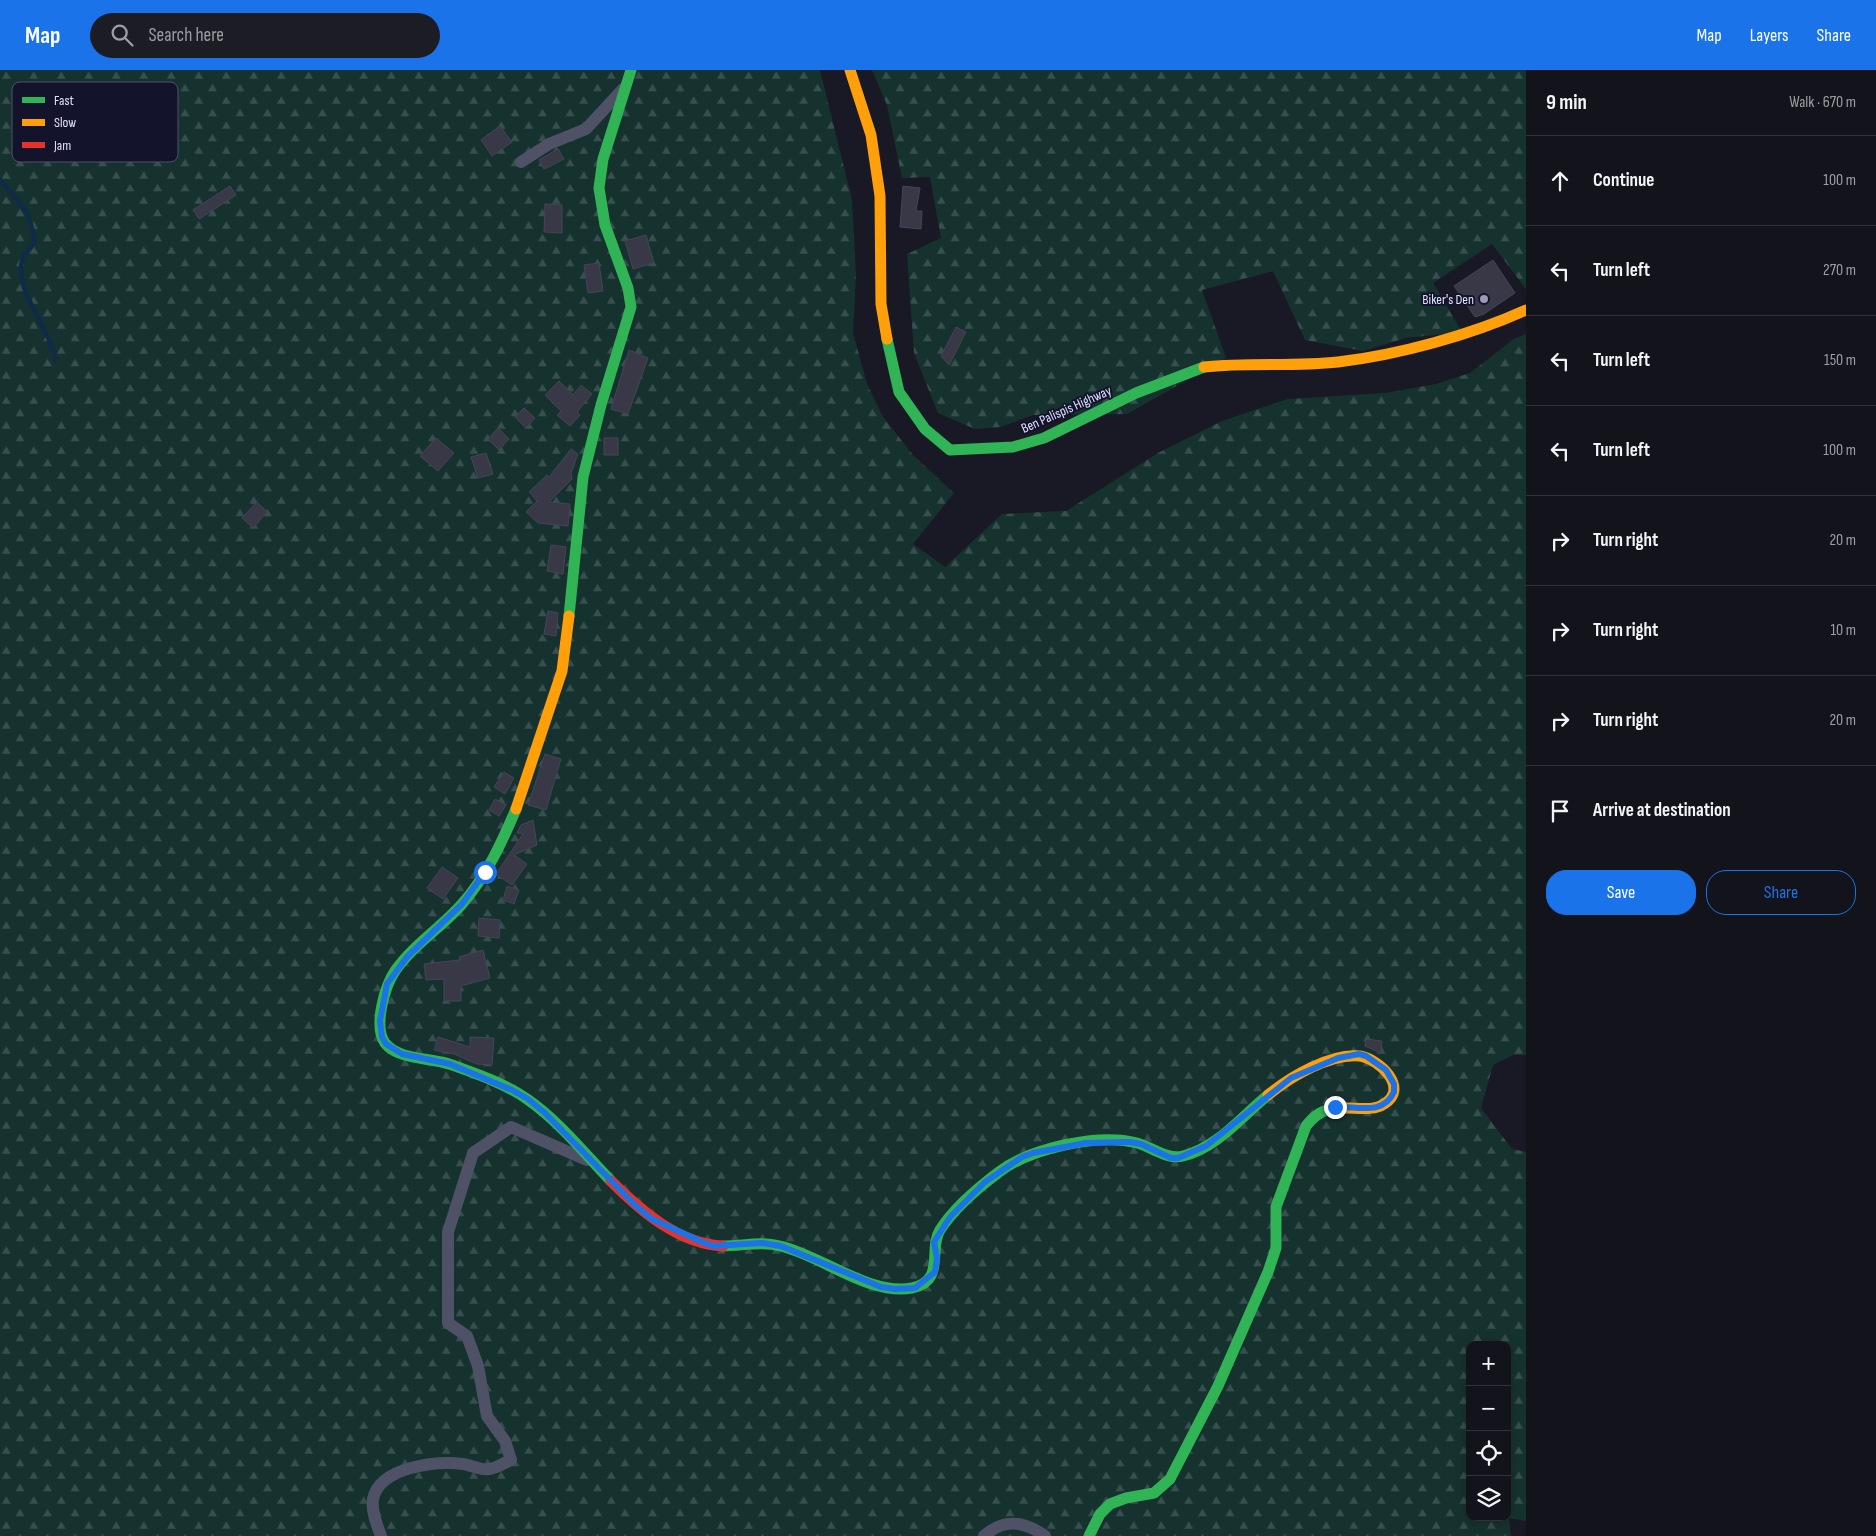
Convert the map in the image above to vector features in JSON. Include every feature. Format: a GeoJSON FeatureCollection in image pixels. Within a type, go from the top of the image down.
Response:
{"type":"FeatureCollection","features":[{"type":"Feature","properties":{"kind":"street"},"geometry":{"type":"LineString","coordinates":[[631,70],[604,160],[599,188],[605,225],[628,288],[631,307],[601,404],[583,477],[575,566],[562,671],[519,799],[504,837],[485,872],[462,904],[420,944],[395,972],[384,994],[380,1021],[382,1037],[386,1044],[402,1054],[450,1064],[512,1090],[528,1099],[545,1113],[636,1206],[652,1219],[713,1246],[762,1243],[781,1246],[881,1287],[904,1290],[922,1284],[935,1272],[937,1258],[934,1242],[950,1217],[985,1182],[1022,1157],[1086,1143],[1129,1142],[1141,1144],[1171,1158],[1178,1158],[1206,1146],[1291,1078],[1338,1058],[1359,1054],[1376,1062],[1386,1070],[1394,1084],[1394,1092],[1388,1103],[1376,1108],[1335,1107],[1321,1110],[1310,1119],[1306,1126],[1278,1198],[1275,1215],[1276,1248],[1268,1272],[1218,1386],[1170,1479],[1162,1489],[1147,1497],[1125,1498],[1109,1504],[1095,1523],[1089,1536]]}},
{"type":"Feature","properties":{"kind":"street","name":"Ben Palispis Highway"},"geometry":{"type":"LineString","coordinates":[[850,70],[871,134],[880,196],[881,304],[898,392],[925,430],[950,450],[984,450],[1013,447],[1044,438],[1136,393],[1205,367],[1337,362],[1393,354],[1506,319],[1526,310]]}},
{"type":"Feature","properties":{"kind":"street"},"geometry":{"type":"LineString","coordinates":[[521,162],[549,144],[586,129],[628,83]]}},
{"type":"Feature","properties":{"kind":"street"},"geometry":{"type":"LineString","coordinates":[[381,1536],[374,1517],[373,1498],[383,1482],[411,1467],[437,1462],[465,1464],[488,1470],[511,1460],[505,1440],[487,1416],[478,1366],[467,1336],[448,1323],[448,1232],[473,1153],[511,1127],[596,1164]]}},
{"type":"Feature","properties":{"kind":"street"},"geometry":{"type":"LineString","coordinates":[[984,1536],[1001,1524],[1015,1522],[1045,1536]]}},
{"type":"Feature","properties":{"kind":"green space"},"geometry":{"type":"Polygon","coordinates":[[[0,70],[820,70],[852,200],[856,274],[853,333],[867,384],[883,417],[913,455],[954,493],[913,544],[945,567],[1002,514],[1066,511],[1158,453],[1222,421],[1288,399],[1386,393],[1436,384],[1470,373],[1514,339],[1526,334],[1526,1055],[1513,1055],[1493,1065],[1481,1108],[1512,1149],[1526,1152],[1526,1521],[1511,1518],[1511,1341],[1466,1341],[1466,1521],[1509,1521],[1511,1536],[0,1536],[0,70]]]}},
{"type":"Feature","properties":{"kind":"green space"},"geometry":{"type":"Polygon","coordinates":[[[872,70],[1526,70],[1526,289],[1492,244],[1433,283],[1462,332],[1406,338],[1363,351],[1305,340],[1273,271],[1202,290],[1226,358],[1127,414],[1033,415],[1000,427],[975,429],[938,413],[914,353],[907,254],[941,238],[930,177],[902,178],[887,105],[872,70]]]}},
{"type":"Feature","properties":{"kind":"building"},"geometry":{"type":"Polygon","coordinates":[[[500,126],[512,142],[492,156],[481,140],[500,126]]]}},
{"type":"Feature","properties":{"kind":"building"},"geometry":{"type":"Polygon","coordinates":[[[558,149],[564,159],[544,169],[539,160],[558,149]]]}},
{"type":"Feature","properties":{"kind":"building"},"geometry":{"type":"Polygon","coordinates":[[[230,186],[236,195],[199,219],[193,210],[230,186]]]}},
{"type":"Feature","properties":{"kind":"building"},"geometry":{"type":"Polygon","coordinates":[[[903,186],[920,188],[916,211],[922,211],[921,229],[900,227],[903,186]]]}},
{"type":"Feature","properties":{"kind":"building"},"geometry":{"type":"Polygon","coordinates":[[[545,204],[562,205],[562,233],[544,232],[545,204]]]}},
{"type":"Feature","properties":{"kind":"building"},"geometry":{"type":"Polygon","coordinates":[[[646,235],[654,263],[633,269],[625,241],[646,235]]]}},
{"type":"Feature","properties":{"kind":"building"},"geometry":{"type":"Polygon","coordinates":[[[1493,260],[1515,293],[1484,314],[1475,317],[1454,286],[1493,260]]]}},
{"type":"Feature","properties":{"kind":"building"},"geometry":{"type":"Polygon","coordinates":[[[599,263],[603,291],[588,293],[584,265],[599,263]]]}},
{"type":"Feature","properties":{"kind":"building"},"geometry":{"type":"Polygon","coordinates":[[[956,327],[966,332],[949,365],[941,356],[956,327]]]}},
{"type":"Feature","properties":{"kind":"building"},"geometry":{"type":"Polygon","coordinates":[[[629,350],[648,358],[628,414],[611,409],[629,350]]]}},
{"type":"Feature","properties":{"kind":"building"},"geometry":{"type":"Polygon","coordinates":[[[559,381],[573,395],[581,385],[592,394],[577,412],[580,415],[570,426],[557,415],[561,411],[545,395],[559,381]]]}},
{"type":"Feature","properties":{"kind":"building"},"geometry":{"type":"Polygon","coordinates":[[[524,408],[535,418],[526,428],[515,417],[524,408]]]}},
{"type":"Feature","properties":{"kind":"building"},"geometry":{"type":"Polygon","coordinates":[[[498,428],[509,439],[499,450],[488,439],[498,428]]]}},
{"type":"Feature","properties":{"kind":"building"},"geometry":{"type":"Polygon","coordinates":[[[436,438],[454,453],[438,471],[420,456],[436,438]]]}},
{"type":"Feature","properties":{"kind":"building"},"geometry":{"type":"Polygon","coordinates":[[[604,438],[618,438],[618,455],[604,455],[604,438]]]}},
{"type":"Feature","properties":{"kind":"building"},"geometry":{"type":"Polygon","coordinates":[[[571,449],[578,454],[571,473],[572,479],[549,502],[570,504],[568,526],[538,523],[526,512],[537,501],[529,492],[547,475],[549,477],[571,449]]]}},
{"type":"Feature","properties":{"kind":"building"},"geometry":{"type":"Polygon","coordinates":[[[486,453],[493,474],[478,478],[471,457],[486,453]]]}},
{"type":"Feature","properties":{"kind":"building"},"geometry":{"type":"Polygon","coordinates":[[[257,502],[267,512],[253,528],[242,518],[257,502]]]}},
{"type":"Feature","properties":{"kind":"building"},"geometry":{"type":"Polygon","coordinates":[[[551,545],[566,547],[563,574],[547,571],[551,545]]]}},
{"type":"Feature","properties":{"kind":"building"},"geometry":{"type":"Polygon","coordinates":[[[548,611],[558,613],[556,636],[544,634],[548,611]]]}},
{"type":"Feature","properties":{"kind":"building"},"geometry":{"type":"Polygon","coordinates":[[[545,754],[561,759],[546,810],[528,805],[545,754]]]}},
{"type":"Feature","properties":{"kind":"building"},"geometry":{"type":"Polygon","coordinates":[[[504,772],[514,778],[505,794],[494,787],[504,772]]]}},
{"type":"Feature","properties":{"kind":"building"},"geometry":{"type":"Polygon","coordinates":[[[495,799],[506,805],[499,816],[489,810],[495,799]]]}},
{"type":"Feature","properties":{"kind":"building"},"geometry":{"type":"Polygon","coordinates":[[[533,820],[537,845],[514,855],[527,864],[512,885],[496,874],[523,834],[517,833],[521,825],[533,820]]]}},
{"type":"Feature","properties":{"kind":"building"},"geometry":{"type":"Polygon","coordinates":[[[442,867],[458,878],[443,899],[427,888],[442,867]]]}},
{"type":"Feature","properties":{"kind":"building"},"geometry":{"type":"Polygon","coordinates":[[[507,886],[519,890],[514,904],[503,900],[507,886]]]}},
{"type":"Feature","properties":{"kind":"building"},"geometry":{"type":"Polygon","coordinates":[[[479,918],[500,920],[499,938],[478,936],[479,918]]]}},
{"type":"Feature","properties":{"kind":"building"},"geometry":{"type":"Polygon","coordinates":[[[483,950],[490,978],[461,986],[461,1001],[444,1001],[444,979],[426,980],[424,964],[460,960],[459,957],[483,950]]]}},
{"type":"Feature","properties":{"kind":"building"},"geometry":{"type":"Polygon","coordinates":[[[438,1037],[470,1047],[470,1037],[494,1038],[492,1065],[477,1064],[454,1054],[434,1050],[438,1037]]]}},
{"type":"Feature","properties":{"kind":"building"},"geometry":{"type":"Polygon","coordinates":[[[1366,1039],[1382,1041],[1381,1053],[1365,1046],[1366,1039]]]}},
{"type":"Feature","properties":{"kind":"waterway"},"geometry":{"type":"LineString","coordinates":[[0,180],[19,201],[30,222],[35,242],[23,258],[21,273],[23,285],[47,335],[55,360]]}},
{"type":"Feature","properties":{"kind":"traffic: fast"},"geometry":{"type":"LineString","coordinates":[[569,616],[583,477],[601,405],[631,307],[628,288],[605,225],[599,188],[603,159],[631,70]]}},
{"type":"Feature","properties":{"kind":"traffic: fast"},"geometry":{"type":"LineString","coordinates":[[887,339],[899,392],[925,429],[950,450],[1013,447],[1044,438],[1136,393],[1204,367]]}},
{"type":"Feature","properties":{"kind":"traffic: fast"},"geometry":{"type":"LineString","coordinates":[[516,809],[493,859],[471,894],[410,953],[395,971],[384,996],[380,1017],[382,1036],[385,1043],[399,1053],[444,1062],[491,1080],[519,1094],[561,1127],[611,1181]]}},
{"type":"Feature","properties":{"kind":"traffic: fast"},"geometry":{"type":"LineString","coordinates":[[723,1246],[759,1244],[780,1246],[812,1257],[862,1281],[896,1289],[912,1288],[929,1279],[933,1272],[937,1238],[946,1222],[975,1191],[1013,1163],[1065,1145],[1103,1140],[1121,1140],[1137,1143],[1165,1155],[1183,1156],[1195,1152],[1218,1139],[1268,1095]]}},
{"type":"Feature","properties":{"kind":"traffic: fast"},"geometry":{"type":"LineString","coordinates":[[1089,1536],[1100,1514],[1110,1504],[1126,1498],[1154,1493],[1170,1479],[1218,1386],[1268,1272],[1276,1248],[1276,1207],[1306,1126],[1323,1111],[1334,1108],[1346,1108]]}},
{"type":"Feature","properties":{"kind":"traffic: slow"},"geometry":{"type":"LineString","coordinates":[[850,70],[871,135],[880,196],[881,304],[887,339]]}},
{"type":"Feature","properties":{"kind":"traffic: slow"},"geometry":{"type":"LineString","coordinates":[[1204,367],[1321,363],[1361,359],[1458,336],[1526,310]]}},
{"type":"Feature","properties":{"kind":"traffic: slow"},"geometry":{"type":"LineString","coordinates":[[516,809],[562,671],[569,616]]}},
{"type":"Feature","properties":{"kind":"traffic: slow"},"geometry":{"type":"LineString","coordinates":[[1268,1095],[1287,1081],[1324,1062],[1348,1056],[1368,1058],[1383,1068],[1389,1075],[1394,1090],[1391,1097],[1384,1104],[1376,1108],[1346,1108]]}},
{"type":"Feature","properties":{"kind":"traffic: jam"},"geometry":{"type":"LineString","coordinates":[[611,1181],[635,1204],[662,1224],[691,1239],[723,1246]]}},
{"type":"Feature","properties":{"kind":"place","name":"Biker's Den"},"geometry":{"type":"Point","coordinates":[1484,299]}},
{"type":"Feature","properties":{"kind":"route"},"geometry":{"type":"LineString","coordinates":[[485,872],[462,904],[407,957],[387,984],[380,1021],[382,1037],[386,1044],[402,1054],[450,1064],[512,1090],[528,1099],[545,1113],[636,1206],[652,1219],[713,1246],[762,1243],[781,1246],[881,1287],[904,1290],[915,1288],[935,1272],[937,1258],[934,1242],[940,1229],[985,1182],[1000,1170],[1022,1157],[1033,1153],[1086,1143],[1129,1142],[1141,1144],[1171,1158],[1178,1158],[1206,1146],[1291,1078],[1338,1058],[1359,1054],[1366,1056],[1386,1070],[1391,1077],[1394,1084],[1394,1092],[1388,1103],[1383,1106],[1376,1108],[1335,1107]]}}]}
